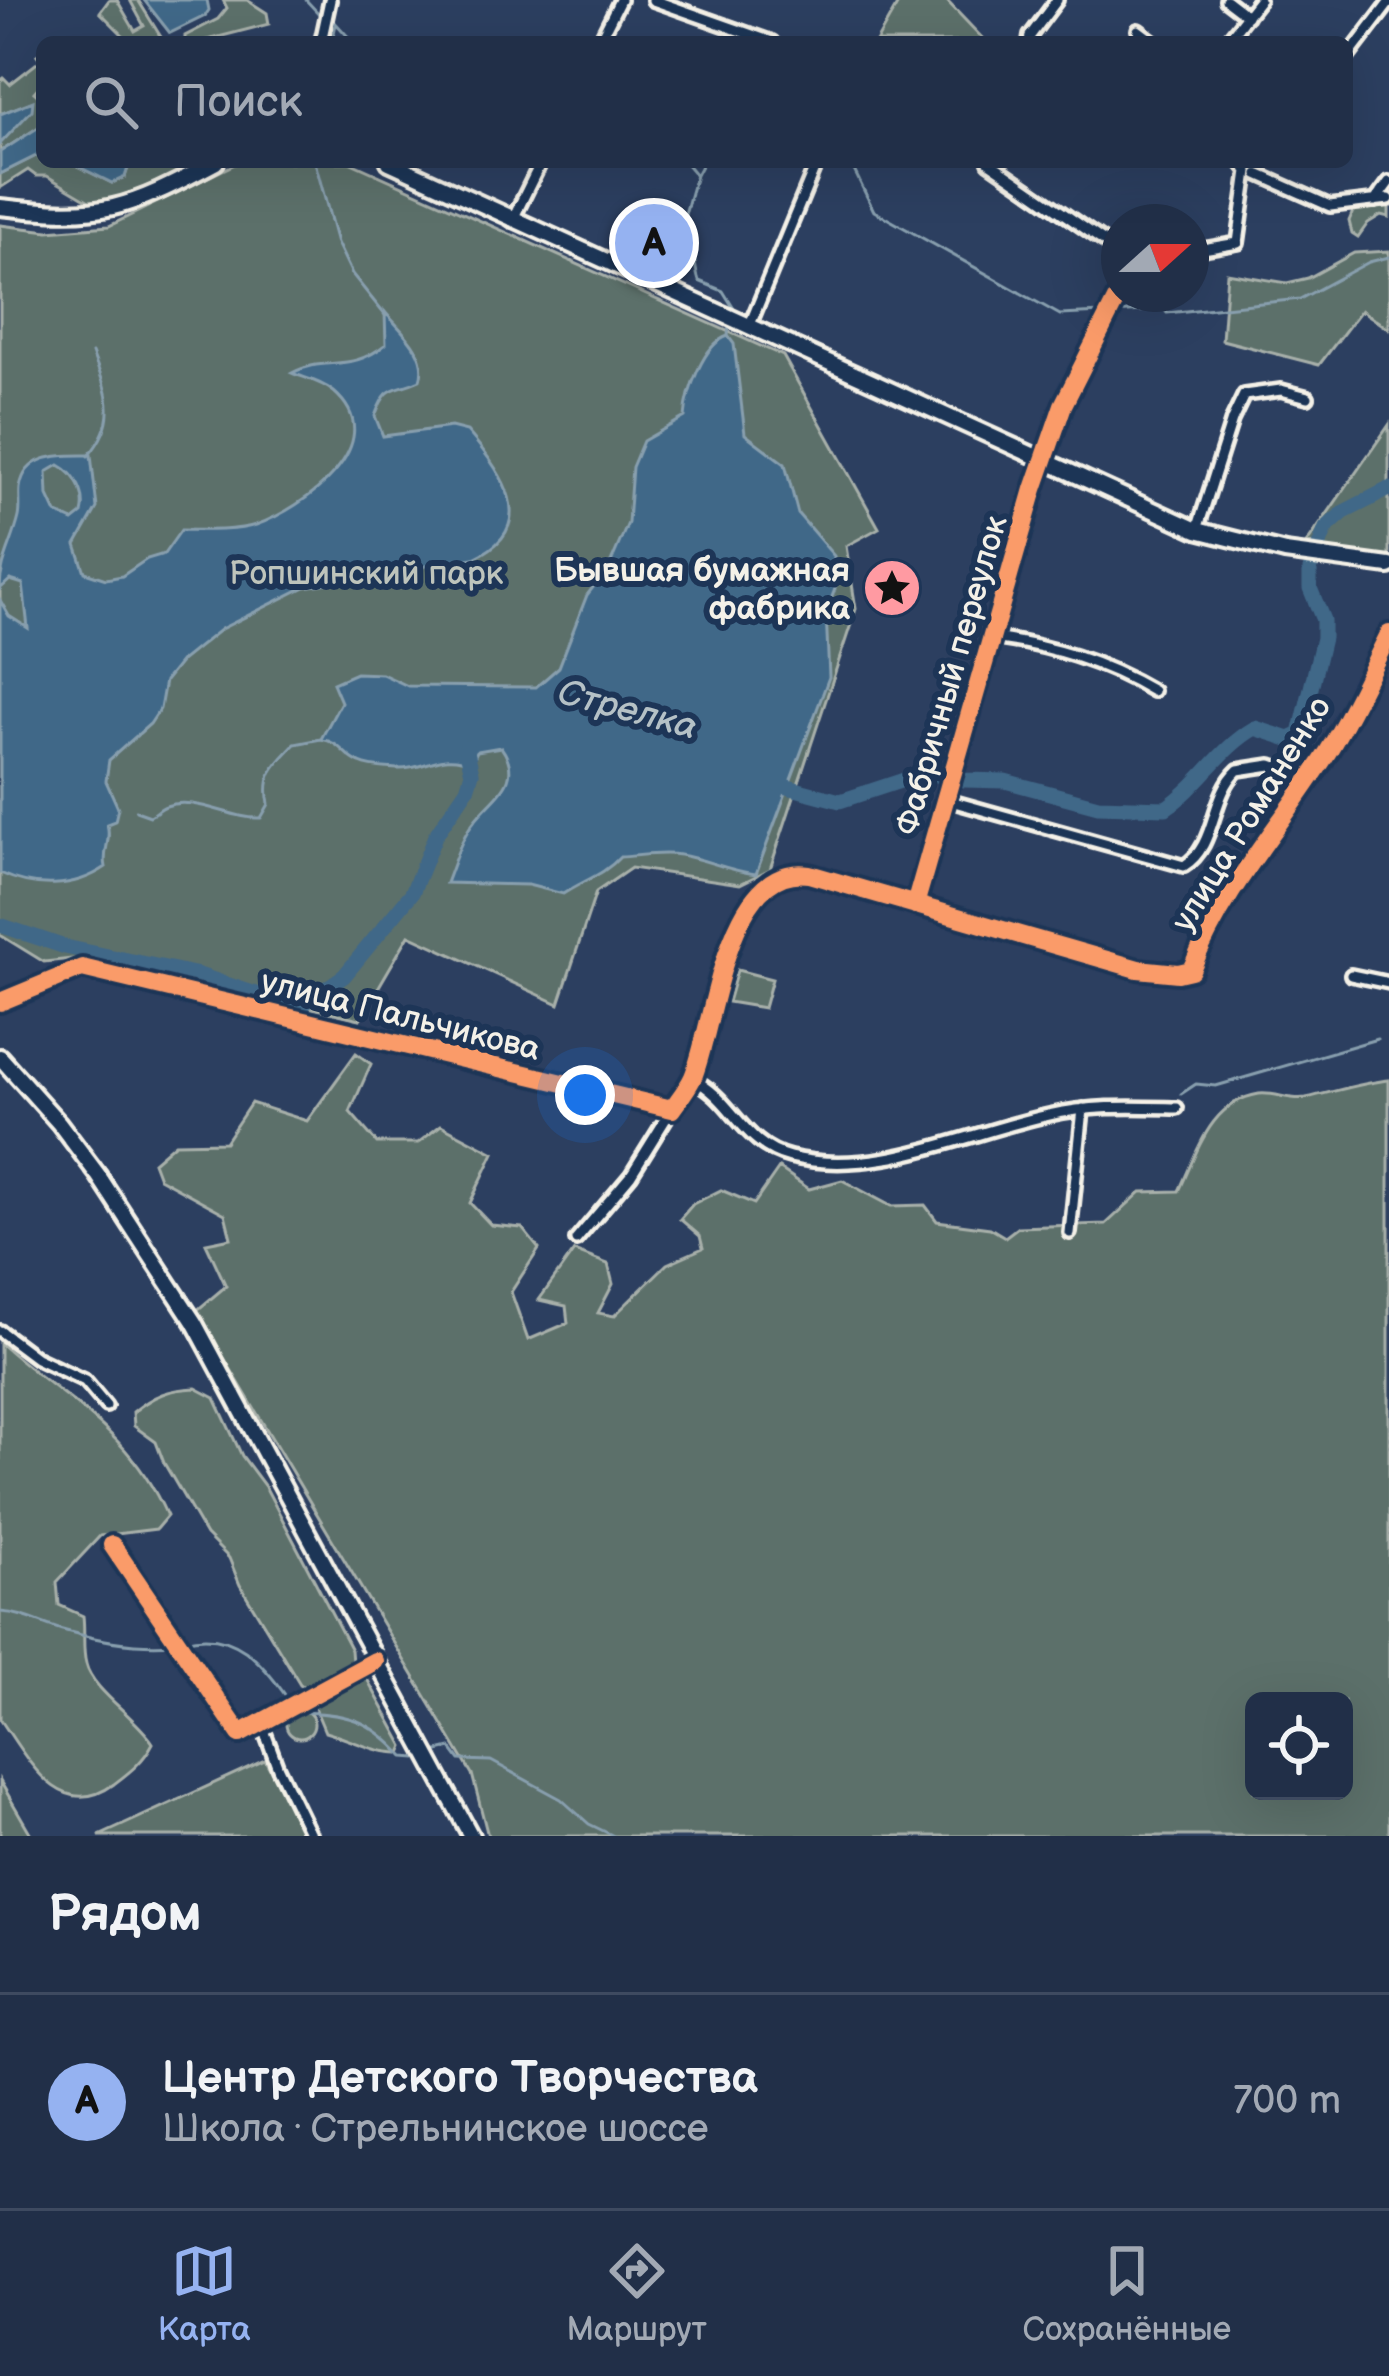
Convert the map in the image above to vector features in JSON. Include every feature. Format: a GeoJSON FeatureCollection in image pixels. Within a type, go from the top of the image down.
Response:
{"type":"FeatureCollection","features":[{"type":"Feature","properties":{"kind":"main road"},"geometry":{"type":"LineString","coordinates":[[0,207],[79,214],[119,208],[205,168]]}},
{"type":"Feature","properties":{"kind":"main road"},"geometry":{"type":"LineString","coordinates":[[401,168],[1197,530],[1285,552],[1389,566]]}},
{"type":"Feature","properties":{"kind":"main road"},"geometry":{"type":"LineString","coordinates":[[0,1057],[98,1175],[194,1322],[471,1836]]}},
{"type":"Feature","properties":{"kind":"street"},"geometry":{"type":"LineString","coordinates":[[322,36],[330,0]]}},
{"type":"Feature","properties":{"kind":"street"},"geometry":{"type":"LineString","coordinates":[[602,36],[620,0]]}},
{"type":"Feature","properties":{"kind":"street"},"geometry":{"type":"LineString","coordinates":[[653,0],[755,36]]}},
{"type":"Feature","properties":{"kind":"street"},"geometry":{"type":"LineString","coordinates":[[1030,36],[1057,0]]}},
{"type":"Feature","properties":{"kind":"street"},"geometry":{"type":"LineString","coordinates":[[1226,0],[1247,16]]}},
{"type":"Feature","properties":{"kind":"street"},"geometry":{"type":"LineString","coordinates":[[1231,36],[1259,0]]}},
{"type":"Feature","properties":{"kind":"street"},"geometry":{"type":"LineString","coordinates":[[1353,50],[1389,3]]}},
{"type":"Feature","properties":{"kind":"street"},"geometry":{"type":"LineString","coordinates":[[1138,30],[1146,36]]}},
{"type":"Feature","properties":{"kind":"street"},"geometry":{"type":"LineString","coordinates":[[512,221],[538,168]]}},
{"type":"Feature","properties":{"kind":"street"},"geometry":{"type":"LineString","coordinates":[[749,327],[815,168]]}},
{"type":"Feature","properties":{"kind":"street"},"geometry":{"type":"LineString","coordinates":[[998,168],[1101,240]]}},
{"type":"Feature","properties":{"kind":"street"},"geometry":{"type":"LineString","coordinates":[[1209,248],[1238,243],[1249,169],[1330,206],[1389,199]]}},
{"type":"Feature","properties":{"kind":"street"},"geometry":{"type":"LineString","coordinates":[[1376,200],[1389,182]]}},
{"type":"Feature","properties":{"kind":"street","name":"Фабричный переулок"},"geometry":{"type":"LineString","coordinates":[[916,905],[1044,461],[1063,405],[1110,312]]}},
{"type":"Feature","properties":{"kind":"street"},"geometry":{"type":"LineString","coordinates":[[1197,530],[1244,395],[1281,391],[1308,397]]}},
{"type":"Feature","properties":{"kind":"street"},"geometry":{"type":"LineString","coordinates":[[993,638],[1037,644],[1112,667],[1153,691]]}},
{"type":"Feature","properties":{"kind":"street","name":"улица Романенко"},"geometry":{"type":"LineString","coordinates":[[692,1079],[735,931],[753,900],[771,880],[785,875],[809,874],[1138,969],[1191,970],[1209,927],[1244,868],[1326,755],[1388,640]]}},
{"type":"Feature","properties":{"kind":"street"},"geometry":{"type":"LineString","coordinates":[[948,796],[1184,866],[1202,850],[1223,791],[1238,770],[1271,765],[1309,779]]}},
{"type":"Feature","properties":{"kind":"street","name":"улица Пальчикова"},"geometry":{"type":"LineString","coordinates":[[0,1002],[82,968],[672,1108]]}},
{"type":"Feature","properties":{"kind":"street"},"geometry":{"type":"LineString","coordinates":[[1351,975],[1389,983]]}},
{"type":"Feature","properties":{"kind":"street"},"geometry":{"type":"LineString","coordinates":[[576,1240],[631,1175],[692,1079],[722,1097],[740,1126],[769,1149],[817,1160],[897,1157],[1083,1109],[1177,1108]]}},
{"type":"Feature","properties":{"kind":"street"},"geometry":{"type":"LineString","coordinates":[[1070,1233],[1083,1109]]}},
{"type":"Feature","properties":{"kind":"street"},"geometry":{"type":"LineString","coordinates":[[0,1331],[37,1358],[85,1381],[106,1406]]}},
{"type":"Feature","properties":{"kind":"street"},"geometry":{"type":"LineString","coordinates":[[112,1545],[240,1734],[375,1661]]}},
{"type":"Feature","properties":{"kind":"street"},"geometry":{"type":"LineString","coordinates":[[262,1722],[311,1836]]}},
{"type":"Feature","properties":{"kind":"green space"},"geometry":{"type":"Polygon","coordinates":[[[109,0],[117,0],[135,31],[144,26],[130,0],[138,0],[160,36],[122,36],[100,12],[109,0]]]}},
{"type":"Feature","properties":{"kind":"green space"},"geometry":{"type":"Polygon","coordinates":[[[223,0],[247,0],[267,13],[269,24],[222,36],[185,36],[218,19],[227,8],[223,0]]]}},
{"type":"Feature","properties":{"kind":"green space"},"geometry":{"type":"Polygon","coordinates":[[[900,0],[946,0],[980,36],[879,36],[900,0]]]}},
{"type":"Feature","properties":{"kind":"green space"},"geometry":{"type":"Polygon","coordinates":[[[36,64],[36,129],[0,152],[0,143],[31,110],[32,102],[0,114],[0,81],[4,78],[10,84],[36,64]]]}},
{"type":"Feature","properties":{"kind":"green space"},"geometry":{"type":"Polygon","coordinates":[[[36,156],[36,168],[81,168],[112,183],[125,177],[128,168],[186,168],[125,199],[91,202],[28,170],[0,188],[0,174],[36,156]]]}},
{"type":"Feature","properties":{"kind":"green space","name":"Ропшинский парк"},"geometry":{"type":"Polygon","coordinates":[[[227,168],[362,168],[783,356],[879,528],[846,546],[856,609],[770,869],[740,884],[631,868],[596,892],[559,1004],[409,935],[360,1019],[91,957],[44,962],[0,935],[0,225],[48,231],[109,226],[227,168]]]}},
{"type":"Feature","properties":{"kind":"green space"},"geometry":{"type":"Polygon","coordinates":[[[1389,205],[1389,217],[1381,215],[1368,223],[1358,237],[1352,233],[1349,221],[1354,209],[1389,205]]]}},
{"type":"Feature","properties":{"kind":"green space"},"geometry":{"type":"Polygon","coordinates":[[[1389,251],[1389,329],[1361,310],[1319,365],[1222,340],[1227,273],[1287,283],[1308,278],[1354,253],[1389,251]]]}},
{"type":"Feature","properties":{"kind":"green space"},"geometry":{"type":"Polygon","coordinates":[[[1389,425],[1389,559],[1338,553],[1307,543],[1389,425]]]}},
{"type":"Feature","properties":{"kind":"green space"},"geometry":{"type":"Polygon","coordinates":[[[737,970],[772,979],[764,1008],[728,1002],[737,970]]]}},
{"type":"Feature","properties":{"kind":"green space"},"geometry":{"type":"Polygon","coordinates":[[[356,1053],[371,1064],[350,1112],[377,1143],[418,1143],[441,1125],[494,1153],[470,1203],[491,1225],[522,1228],[539,1249],[511,1292],[528,1340],[568,1323],[566,1306],[539,1300],[574,1251],[608,1264],[613,1284],[598,1313],[614,1316],[667,1264],[703,1248],[700,1236],[680,1219],[693,1204],[721,1190],[754,1204],[779,1168],[809,1189],[842,1180],[891,1206],[925,1205],[937,1221],[990,1228],[1005,1237],[1018,1227],[1106,1224],[1141,1192],[1179,1191],[1208,1130],[1242,1099],[1259,1094],[1306,1098],[1389,1080],[1389,1836],[488,1836],[472,1774],[196,1311],[226,1286],[206,1243],[231,1238],[225,1214],[159,1178],[153,1162],[175,1143],[225,1142],[251,1103],[307,1121],[356,1053]]]}},
{"type":"Feature","properties":{"kind":"green space"},"geometry":{"type":"Polygon","coordinates":[[[0,1343],[115,1439],[152,1486],[167,1516],[156,1529],[100,1536],[57,1582],[59,1605],[83,1616],[90,1674],[153,1743],[131,1770],[95,1794],[77,1796],[47,1781],[0,1719],[0,1343]]]}},
{"type":"Feature","properties":{"kind":"green space"},"geometry":{"type":"Polygon","coordinates":[[[196,1388],[215,1398],[242,1456],[266,1488],[351,1650],[352,1663],[308,1690],[240,1585],[229,1558],[206,1535],[156,1442],[134,1426],[133,1412],[148,1401],[196,1388]]]}},
{"type":"Feature","properties":{"kind":"green space"},"geometry":{"type":"Polygon","coordinates":[[[359,1675],[366,1677],[404,1746],[401,1753],[325,1732],[312,1701],[359,1675]]]}},
{"type":"Feature","properties":{"kind":"green space"},"geometry":{"type":"Polygon","coordinates":[[[300,1710],[310,1714],[314,1724],[310,1734],[300,1738],[290,1734],[286,1724],[290,1714],[300,1710]]]}},
{"type":"Feature","properties":{"kind":"green space"},"geometry":{"type":"Polygon","coordinates":[[[265,1760],[308,1836],[99,1836],[265,1760]]]}},
{"type":"Feature","properties":{"kind":"green space"},"geometry":{"type":"Polygon","coordinates":[[[0,1781],[32,1836],[0,1836],[0,1781]]]}},
{"type":"Feature","properties":{"kind":"water"},"geometry":{"type":"Polygon","coordinates":[[[144,0],[207,0],[209,10],[170,33],[144,0]]]}},
{"type":"Feature","properties":{"kind":"water"},"geometry":{"type":"Polygon","coordinates":[[[33,101],[32,110],[0,144],[0,114],[33,101]]]}},
{"type":"Feature","properties":{"kind":"water"},"geometry":{"type":"Polygon","coordinates":[[[36,129],[36,156],[0,174],[0,152],[36,129]]]}},
{"type":"Feature","properties":{"kind":"water"},"geometry":{"type":"Polygon","coordinates":[[[81,168],[128,168],[125,177],[112,183],[81,168]]]}},
{"type":"Feature","properties":{"kind":"water"},"geometry":{"type":"Polygon","coordinates":[[[385,312],[412,343],[422,370],[420,380],[384,398],[375,416],[383,436],[451,427],[467,431],[492,463],[509,497],[507,531],[474,558],[305,587],[221,629],[181,661],[165,681],[160,709],[150,724],[109,760],[106,781],[118,808],[115,821],[107,824],[106,867],[81,879],[54,884],[0,873],[0,600],[9,616],[28,628],[23,584],[10,580],[0,589],[19,517],[23,476],[47,458],[91,455],[97,508],[76,545],[85,572],[106,579],[122,576],[164,554],[181,530],[256,525],[317,490],[348,453],[354,432],[350,412],[334,392],[292,373],[361,359],[386,344],[385,312]],[[59,465],[47,472],[48,496],[56,513],[73,521],[82,514],[83,500],[79,486],[59,465]]]}},
{"type":"Feature","properties":{"kind":"water"},"geometry":{"type":"Polygon","coordinates":[[[728,336],[734,344],[745,434],[785,464],[798,514],[834,556],[835,589],[826,612],[829,677],[756,874],[658,854],[620,857],[563,894],[528,885],[446,883],[470,827],[509,778],[508,759],[501,747],[477,751],[471,764],[451,759],[397,769],[360,763],[321,739],[341,702],[333,683],[356,673],[382,674],[408,686],[536,687],[559,667],[587,595],[609,567],[628,523],[632,467],[643,441],[685,417],[704,359],[728,336]]]}},
{"type":"Feature","properties":{"kind":"waterway"},"geometry":{"type":"LineString","coordinates":[[306,0],[320,15]]}},
{"type":"Feature","properties":{"kind":"waterway"},"geometry":{"type":"LineString","coordinates":[[333,20],[348,36]]}},
{"type":"Feature","properties":{"kind":"waterway"},"geometry":{"type":"LineString","coordinates":[[333,36],[336,24]]}},
{"type":"Feature","properties":{"kind":"waterway"},"geometry":{"type":"LineString","coordinates":[[317,168],[337,243],[352,274],[385,315]]}},
{"type":"Feature","properties":{"kind":"waterway"},"geometry":{"type":"LineString","coordinates":[[690,168],[696,175],[700,168]]}},
{"type":"Feature","properties":{"kind":"waterway"},"geometry":{"type":"LineString","coordinates":[[853,168],[874,211],[1060,315],[1103,313]]}},
{"type":"Feature","properties":{"kind":"waterway"},"geometry":{"type":"LineString","coordinates":[[696,175],[685,214],[699,281],[723,291],[736,312]]}},
{"type":"Feature","properties":{"kind":"waterway"},"geometry":{"type":"LineString","coordinates":[[1114,313],[1143,311],[1159,303],[1167,313],[1300,299],[1369,262],[1389,257]]}},
{"type":"Feature","properties":{"kind":"waterway"},"geometry":{"type":"LineString","coordinates":[[728,336],[729,326]]}},
{"type":"Feature","properties":{"kind":"waterway"},"geometry":{"type":"LineString","coordinates":[[88,456],[108,418],[106,394],[92,353]]}},
{"type":"Feature","properties":{"kind":"waterway","name":"Стрелка"},"geometry":{"type":"LineString","coordinates":[[769,782],[840,801],[925,773],[1005,781],[1098,806],[1166,808],[1255,728],[1289,739],[1300,734],[1323,638],[1310,570],[1326,528],[1344,512],[1389,489]]}},
{"type":"Feature","properties":{"kind":"waterway"},"geometry":{"type":"LineString","coordinates":[[136,811],[150,816],[177,803],[261,818],[269,804],[269,777],[276,764],[295,744],[321,739]]}},
{"type":"Feature","properties":{"kind":"waterway","name":"Стрелка"},"geometry":{"type":"LineString","coordinates":[[0,925],[65,947],[199,975],[286,1004],[305,1003],[344,976],[412,893],[435,836],[467,789],[472,773],[466,747]]}},
{"type":"Feature","properties":{"kind":"waterway"},"geometry":{"type":"LineString","coordinates":[[1181,1094],[1196,1084],[1216,1086],[1377,1039]]}},
{"type":"Feature","properties":{"kind":"waterway"},"geometry":{"type":"LineString","coordinates":[[0,1612],[105,1640],[173,1644]]}},
{"type":"Feature","properties":{"kind":"waterway"},"geometry":{"type":"LineString","coordinates":[[184,1641],[218,1639],[245,1651],[288,1699]]}},
{"type":"Feature","properties":{"kind":"waterway"},"geometry":{"type":"LineString","coordinates":[[295,1712],[356,1720],[404,1757],[417,1758]]}},
{"type":"Feature","properties":{"kind":"waterway"},"geometry":{"type":"LineString","coordinates":[[434,1752],[451,1748],[460,1760],[491,1761],[561,1799],[589,1824],[614,1836]]}},
{"type":"Feature","properties":{"kind":"cycle path"},"geometry":{"type":"LineString","coordinates":[[915,905],[1034,489],[1063,405],[1110,312]]}},
{"type":"Feature","properties":{"kind":"cycle path"},"geometry":{"type":"LineString","coordinates":[[0,1002],[82,968],[672,1109],[693,1077],[717,986],[742,919],[759,893],[781,877],[809,874],[1138,969],[1191,970],[1235,886],[1333,743],[1389,634]]}},
{"type":"Feature","properties":{"kind":"cycle path"},"geometry":{"type":"LineString","coordinates":[[112,1545],[240,1734],[375,1661]]}},
{"type":"Feature","properties":{"kind":"place","name":"Центр Детского Творчества"},"geometry":{"type":"Point","coordinates":[654,243]}},
{"type":"Feature","properties":{"kind":"place","name":"Бывшая бумажная фабрика"},"geometry":{"type":"Point","coordinates":[892,588]}}]}
